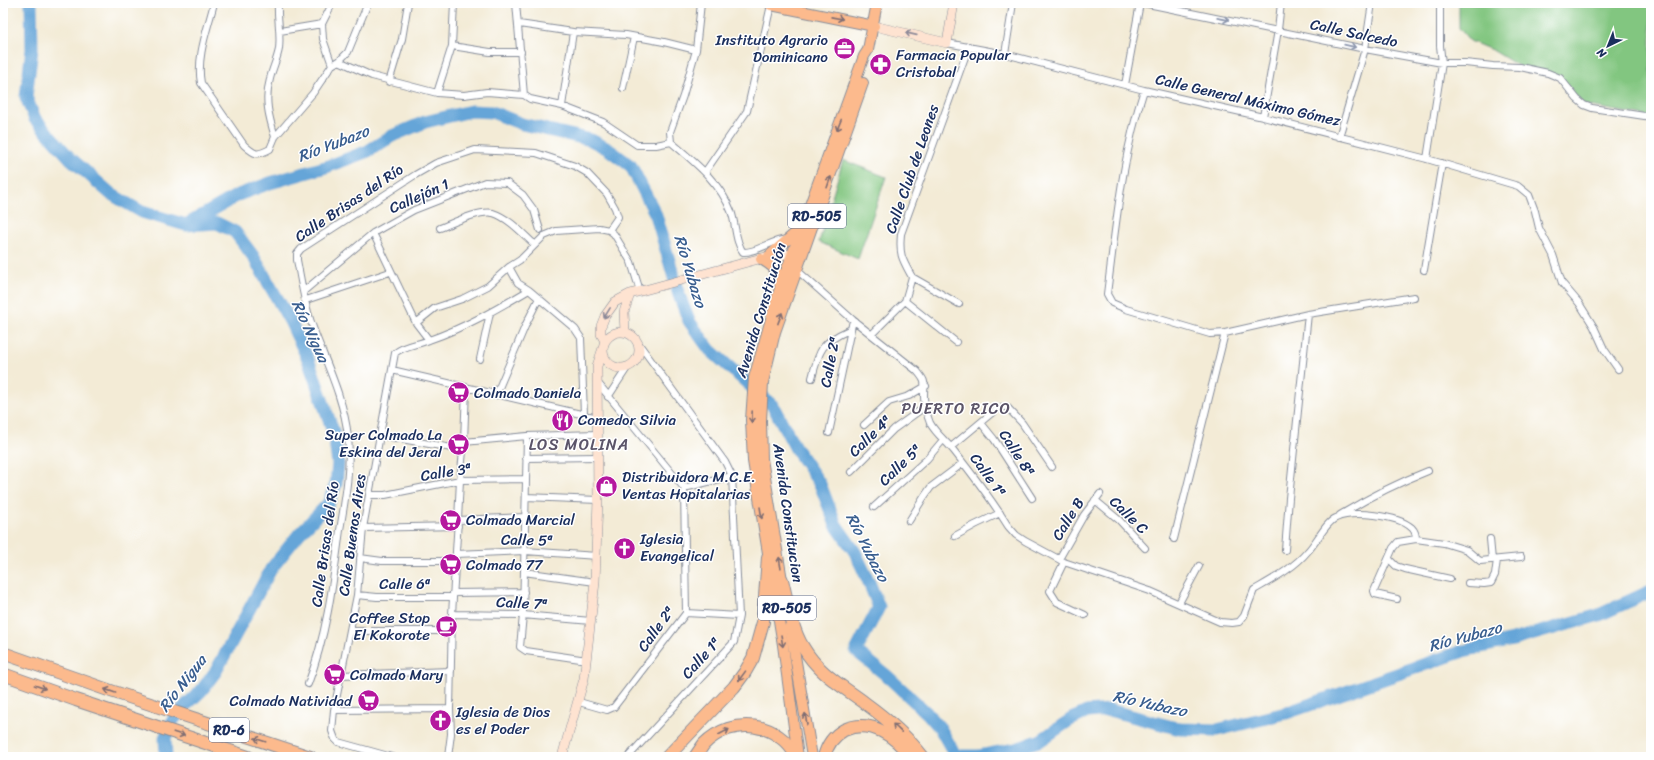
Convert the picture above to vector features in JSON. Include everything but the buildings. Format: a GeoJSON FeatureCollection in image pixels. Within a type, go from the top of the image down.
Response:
{"type":"FeatureCollection","features":[{"type":"Feature","properties":{"kind":"highway"},"geometry":{"type":"LineString","coordinates":[[667,757],[734,687],[753,658],[763,622],[768,557]]}},
{"type":"Feature","properties":{"kind":"highway"},"geometry":{"type":"LineString","coordinates":[[782,580],[802,646],[813,662],[836,684],[890,722],[913,744],[923,757]]}},
{"type":"Feature","properties":{"kind":"highway","name":"RD-6"},"geometry":{"type":"LineString","coordinates":[[3,653],[310,757]]}},
{"type":"Feature","properties":{"kind":"highway","name":"RD-6"},"geometry":{"type":"LineString","coordinates":[[3,674],[248,757]]}},
{"type":"Feature","properties":{"kind":"highway"},"geometry":{"type":"LineString","coordinates":[[695,757],[705,744],[722,732],[732,728],[744,726],[762,727],[775,733],[786,740],[798,757]]}},
{"type":"Feature","properties":{"kind":"highway"},"geometry":{"type":"LineString","coordinates":[[824,757],[832,740],[839,733],[849,728],[864,726],[877,728],[888,734],[911,757]]}},
{"type":"Feature","properties":{"kind":"main road","name":"RD-505"},"geometry":{"type":"LineString","coordinates":[[868,50],[874,26],[877,3]]}},
{"type":"Feature","properties":{"kind":"main road","name":"Calle General Máximo Gómez"},"geometry":{"type":"LineString","coordinates":[[768,4],[874,26]]}},
{"type":"Feature","properties":{"kind":"main road","name":"Avenida Constitución"},"geometry":{"type":"LineString","coordinates":[[758,380],[780,288],[797,258],[793,242],[803,227],[864,56],[868,50]]}},
{"type":"Feature","properties":{"kind":"main road","name":"Avenida Constitucion"},"geometry":{"type":"LineString","coordinates":[[812,757],[782,580],[757,460],[761,421],[758,380],[798,271],[797,258],[864,79],[870,57],[868,50]]}},
{"type":"Feature","properties":{"kind":"main road"},"geometry":{"type":"LineString","coordinates":[[780,288],[779,273],[763,258],[793,242]]}},
{"type":"Feature","properties":{"kind":"main road","name":"RD-505"},"geometry":{"type":"LineString","coordinates":[[757,460],[768,557],[783,645],[798,757]]}},
{"type":"Feature","properties":{"kind":"street"},"geometry":{"type":"LineString","coordinates":[[214,3],[200,62],[199,74],[201,83],[244,145],[252,153],[260,154],[270,149],[275,137],[308,99],[332,65],[339,61],[348,52],[368,3]]}},
{"type":"Feature","properties":{"kind":"street"},"geometry":{"type":"LineString","coordinates":[[275,137],[266,98],[279,51],[280,31],[277,12],[278,3]]}},
{"type":"Feature","properties":{"kind":"street"},"geometry":{"type":"LineString","coordinates":[[331,3],[322,24],[323,40],[332,65]]}},
{"type":"Feature","properties":{"kind":"street"},"geometry":{"type":"LineString","coordinates":[[389,82],[402,39],[408,3]]}},
{"type":"Feature","properties":{"kind":"street"},"geometry":{"type":"LineString","coordinates":[[437,93],[452,46],[454,3]]}},
{"type":"Feature","properties":{"kind":"street"},"geometry":{"type":"LineString","coordinates":[[516,3],[524,95]]}},
{"type":"Feature","properties":{"kind":"street"},"geometry":{"type":"LineString","coordinates":[[701,3],[696,50],[683,96],[670,132],[671,142],[705,172],[726,200],[735,221],[740,248],[743,252],[749,253],[780,239],[793,242]]}},
{"type":"Feature","properties":{"kind":"street"},"geometry":{"type":"LineString","coordinates":[[947,43],[954,3]]}},
{"type":"Feature","properties":{"kind":"street"},"geometry":{"type":"LineString","coordinates":[[1004,54],[1013,3]]}},
{"type":"Feature","properties":{"kind":"street"},"geometry":{"type":"LineString","coordinates":[[1125,85],[1140,3]]}},
{"type":"Feature","properties":{"kind":"street","name":"Calle Salcedo"},"geometry":{"type":"LineString","coordinates":[[1144,3],[1366,49],[1442,63],[1520,67],[1548,73],[1560,78],[1577,99],[1584,105],[1592,108],[1651,117]]}},
{"type":"Feature","properties":{"kind":"street"},"geometry":{"type":"LineString","coordinates":[[1263,116],[1278,30],[1281,3]]}},
{"type":"Feature","properties":{"kind":"street"},"geometry":{"type":"LineString","coordinates":[[1339,137],[1366,49],[1372,3]]}},
{"type":"Feature","properties":{"kind":"street"},"geometry":{"type":"LineString","coordinates":[[1427,159],[1442,63],[1440,46],[1440,3]]}},
{"type":"Feature","properties":{"kind":"street"},"geometry":{"type":"LineString","coordinates":[[705,172],[747,111],[768,4]]}},
{"type":"Feature","properties":{"kind":"street"},"geometry":{"type":"LineString","coordinates":[[280,31],[322,24]]}},
{"type":"Feature","properties":{"kind":"street"},"geometry":{"type":"LineString","coordinates":[[519,24],[573,32],[634,37],[696,50]]}},
{"type":"Feature","properties":{"kind":"street","name":"Calle General Máximo Gómez"},"geometry":{"type":"LineString","coordinates":[[874,26],[947,43],[969,46],[1004,54],[1144,90],[1263,116],[1442,163],[1518,186],[1529,195],[1539,228],[1553,255],[1562,283],[1579,303],[1594,327],[1604,350],[1618,369]]}},
{"type":"Feature","properties":{"kind":"street"},"geometry":{"type":"LineString","coordinates":[[562,106],[573,32]]}},
{"type":"Feature","properties":{"kind":"street"},"geometry":{"type":"LineString","coordinates":[[624,88],[634,37]]}},
{"type":"Feature","properties":{"kind":"street"},"geometry":{"type":"LineString","coordinates":[[452,46],[490,52],[521,52]]}},
{"type":"Feature","properties":{"kind":"street","name":"Calle Club de Leones"},"geometry":{"type":"LineString","coordinates":[[912,277],[903,261],[900,250],[901,234],[969,46]]}},
{"type":"Feature","properties":{"kind":"street"},"geometry":{"type":"LineString","coordinates":[[339,61],[389,82],[437,93],[464,95],[487,92],[515,93],[524,95],[530,99],[562,106],[603,122],[637,145],[656,145],[671,142]]}},
{"type":"Feature","properties":{"kind":"street"},"geometry":{"type":"LineString","coordinates":[[1144,90],[1130,139],[1107,294],[1112,303],[1126,309],[1210,334],[1226,333],[1308,314],[1414,296]]}},
{"type":"Feature","properties":{"kind":"street","name":"Calle Brisas del Río"},"geometry":{"type":"LineString","coordinates":[[308,684],[318,659],[334,581],[348,461],[348,436],[334,381],[310,320],[297,254],[301,249],[414,175],[436,163],[475,150],[536,153],[575,166],[587,173],[607,194],[616,208],[618,217],[608,230]]}},
{"type":"Feature","properties":{"kind":"street"},"geometry":{"type":"LineString","coordinates":[[1424,270],[1442,163]]}},
{"type":"Feature","properties":{"kind":"street","name":"Callejón 1"},"geometry":{"type":"LineString","coordinates":[[304,291],[372,233],[414,210],[485,182],[507,183],[523,195],[534,210],[540,230]]}},
{"type":"Feature","properties":{"kind":"street"},"geometry":{"type":"LineString","coordinates":[[440,228],[479,214],[492,213],[502,217],[535,245]]}},
{"type":"Feature","properties":{"kind":"street"},"geometry":{"type":"LineString","coordinates":[[416,323],[435,308],[462,299],[488,286],[509,267],[520,260],[544,236],[556,231],[599,228],[608,230],[614,234],[631,262],[640,291]]}},
{"type":"Feature","properties":{"kind":"street"},"geometry":{"type":"LineString","coordinates":[[372,233],[416,323],[429,340]]}},
{"type":"Feature","properties":{"kind":"street"},"geometry":{"type":"LineString","coordinates":[[627,368],[612,366],[607,362],[603,355],[604,344],[601,334],[601,326],[605,316],[615,302],[630,294],[640,291],[763,258],[786,254],[797,258]]}},
{"type":"Feature","properties":{"kind":"street"},"geometry":{"type":"LineString","coordinates":[[509,267],[518,283],[529,290],[576,329],[581,338],[584,414]]}},
{"type":"Feature","properties":{"kind":"street"},"geometry":{"type":"LineString","coordinates":[[798,271],[853,320],[917,371],[923,378],[926,386],[909,396],[889,402],[864,425]]}},
{"type":"Feature","properties":{"kind":"street"},"geometry":{"type":"LineString","coordinates":[[306,300],[390,272]]}},
{"type":"Feature","properties":{"kind":"street"},"geometry":{"type":"LineString","coordinates":[[872,334],[905,301],[912,277],[959,304]]}},
{"type":"Feature","properties":{"kind":"street","name":"Calle Buenos Aires"},"geometry":{"type":"LineString","coordinates":[[392,757],[338,742],[332,731],[340,675],[357,595],[363,528],[395,353],[402,348],[429,340],[490,313],[529,290]]}},
{"type":"Feature","properties":{"kind":"street"},"geometry":{"type":"LineString","coordinates":[[625,332],[624,312],[630,294]]}},
{"type":"Feature","properties":{"kind":"street"},"geometry":{"type":"LineString","coordinates":[[496,395],[526,324],[539,298]]}},
{"type":"Feature","properties":{"kind":"street"},"geometry":{"type":"LineString","coordinates":[[905,301],[956,342]]}},
{"type":"Feature","properties":{"kind":"street"},"geometry":{"type":"LineString","coordinates":[[480,359],[490,313]]}},
{"type":"Feature","properties":{"kind":"street"},"geometry":{"type":"LineString","coordinates":[[1285,550],[1308,314]]}},
{"type":"Feature","properties":{"kind":"street","name":"Calle 2ª"},"geometry":{"type":"LineString","coordinates":[[828,433],[849,330],[853,320]]}},
{"type":"Feature","properties":{"kind":"street"},"geometry":{"type":"LineString","coordinates":[[812,378],[816,359],[826,342],[849,330]]}},
{"type":"Feature","properties":{"kind":"street"},"geometry":{"type":"LineString","coordinates":[[562,757],[579,702],[587,660],[595,582],[598,500],[597,366],[604,344],[610,335],[617,332],[625,332],[631,334],[639,344],[640,351],[638,358],[627,368],[608,396]]}},
{"type":"Feature","properties":{"kind":"street"},"geometry":{"type":"LineString","coordinates":[[1174,539],[1226,333]]}},
{"type":"Feature","properties":{"kind":"street","name":"Calle 1ª"},"geometry":{"type":"LineString","coordinates":[[628,757],[734,642],[739,616],[732,476],[726,462],[639,344]]}},
{"type":"Feature","properties":{"kind":"street"},"geometry":{"type":"LineString","coordinates":[[392,370],[598,418]]}},
{"type":"Feature","properties":{"kind":"street"},"geometry":{"type":"LineString","coordinates":[[597,382],[684,488],[732,476]]}},
{"type":"Feature","properties":{"kind":"street","name":"Calle 1ª"},"geometry":{"type":"LineString","coordinates":[[926,386],[924,397],[930,423],[942,440],[951,447],[1008,526],[1016,534],[1062,561],[1150,591],[1220,622],[1239,622],[1244,616],[1254,590],[1270,582],[1302,556],[1335,518]]}},
{"type":"Feature","properties":{"kind":"street"},"geometry":{"type":"LineString","coordinates":[[448,757],[451,734],[450,709],[452,614],[460,480],[464,442],[466,388]]}},
{"type":"Feature","properties":{"kind":"street","name":"Calle 4ª"},"geometry":{"type":"LineString","coordinates":[[851,472],[894,429],[926,406]]}},
{"type":"Feature","properties":{"kind":"street"},"geometry":{"type":"LineString","coordinates":[[951,447],[999,407],[1007,407],[1022,423],[1052,467]]}},
{"type":"Feature","properties":{"kind":"street","name":"Calle 8ª"},"geometry":{"type":"LineString","coordinates":[[981,423],[994,439],[1032,498]]}},
{"type":"Feature","properties":{"kind":"street"},"geometry":{"type":"LineString","coordinates":[[464,442],[527,436],[598,434]]}},
{"type":"Feature","properties":{"kind":"street"},"geometry":{"type":"LineString","coordinates":[[379,435],[463,450]]}},
{"type":"Feature","properties":{"kind":"street"},"geometry":{"type":"LineString","coordinates":[[527,436],[524,592],[520,647],[526,651],[587,660]]}},
{"type":"Feature","properties":{"kind":"street","name":"Calle 5ª"},"geometry":{"type":"LineString","coordinates":[[874,507],[927,459],[942,440]]}},
{"type":"Feature","properties":{"kind":"street"},"geometry":{"type":"LineString","coordinates":[[526,458],[598,457]]}},
{"type":"Feature","properties":{"kind":"street"},"geometry":{"type":"LineString","coordinates":[[909,521],[931,488],[963,463]]}},
{"type":"Feature","properties":{"kind":"street"},"geometry":{"type":"LineString","coordinates":[[1335,518],[1358,503],[1402,481],[1428,471]]}},
{"type":"Feature","properties":{"kind":"street","name":"Calle 3ª"},"geometry":{"type":"LineString","coordinates":[[370,494],[385,495],[460,480],[526,479]]}},
{"type":"Feature","properties":{"kind":"street","name":"Calle 2ª"},"geometry":{"type":"LineString","coordinates":[[579,702],[607,710],[614,707],[686,613],[684,488]]}},
{"type":"Feature","properties":{"kind":"street","name":"Calle B"},"geometry":{"type":"LineString","coordinates":[[1085,615],[1057,602],[1050,591],[1062,561],[1084,516],[1100,494]]}},
{"type":"Feature","properties":{"kind":"street"},"geometry":{"type":"LineString","coordinates":[[526,497],[598,500]]}},
{"type":"Feature","properties":{"kind":"street","name":"Calle C"},"geometry":{"type":"LineString","coordinates":[[1095,500],[1119,520],[1145,548]]}},
{"type":"Feature","properties":{"kind":"street"},"geometry":{"type":"LineString","coordinates":[[955,536],[1000,513]]}},
{"type":"Feature","properties":{"kind":"street"},"geometry":{"type":"LineString","coordinates":[[1335,518],[1349,515],[1381,516],[1398,519],[1413,528],[1416,539]]}},
{"type":"Feature","properties":{"kind":"street"},"geometry":{"type":"LineString","coordinates":[[363,528],[525,518]]}},
{"type":"Feature","properties":{"kind":"street"},"geometry":{"type":"LineString","coordinates":[[1397,599],[1374,592],[1395,544],[1398,542],[1416,539],[1444,543],[1467,550],[1480,561],[1521,557]]}},
{"type":"Feature","properties":{"kind":"street"},"geometry":{"type":"LineString","coordinates":[[1468,582],[1491,583],[1495,575],[1495,560],[1490,539]]}},
{"type":"Feature","properties":{"kind":"street","name":"Calle 5ª"},"geometry":{"type":"LineString","coordinates":[[360,558],[382,561],[456,558],[525,551],[597,556]]}},
{"type":"Feature","properties":{"kind":"street"},"geometry":{"type":"LineString","coordinates":[[1389,558],[1396,566],[1450,579]]}},
{"type":"Feature","properties":{"kind":"street"},"geometry":{"type":"LineString","coordinates":[[1179,604],[1199,566]]}},
{"type":"Feature","properties":{"kind":"street"},"geometry":{"type":"LineString","coordinates":[[524,572],[595,582]]}},
{"type":"Feature","properties":{"kind":"street","name":"Calle 6ª"},"geometry":{"type":"LineString","coordinates":[[357,595],[377,597],[524,592]]}},
{"type":"Feature","properties":{"kind":"street"},"geometry":{"type":"LineString","coordinates":[[686,613],[739,616]]}},
{"type":"Feature","properties":{"kind":"street","name":"Calle 7ª"},"geometry":{"type":"LineString","coordinates":[[452,614],[523,614],[591,621]]}},
{"type":"Feature","properties":{"kind":"street"},"geometry":{"type":"LineString","coordinates":[[350,631],[452,631]]}},
{"type":"Feature","properties":{"kind":"street"},"geometry":{"type":"LineString","coordinates":[[340,675],[451,671]]}},
{"type":"Feature","properties":{"kind":"street"},"geometry":{"type":"LineString","coordinates":[[334,710],[450,709]]}},
{"type":"Feature","properties":{"kind":"green space"},"geometry":{"type":"Polygon","coordinates":[[[1459,3],[1651,3],[1651,117],[1584,105],[1560,78],[1520,67],[1494,51],[1470,41],[1459,28],[1459,3]]]}},
{"type":"Feature","properties":{"kind":"green space"},"geometry":{"type":"Polygon","coordinates":[[[843,160],[886,177],[858,259],[819,242],[843,160]]]}},
{"type":"Feature","properties":{"kind":"waterway","name":"Río Nigua"},"geometry":{"type":"LineString","coordinates":[[31,3],[32,49],[26,97],[35,119],[70,158],[111,194],[142,212],[186,225],[217,223],[235,232],[253,256],[290,321],[308,359],[334,434],[338,464],[336,484],[328,504],[299,534],[271,569],[216,671],[201,691],[173,720],[165,738],[166,757]]}},
{"type":"Feature","properties":{"kind":"waterway","name":"Río Yubazo"},"geometry":{"type":"LineString","coordinates":[[186,225],[238,195],[270,183],[329,166],[368,151],[392,136],[425,122],[471,111],[492,112],[522,124],[591,140],[608,149],[631,166],[656,215],[679,295],[689,321],[710,350],[773,406],[796,449],[820,484],[836,525],[855,552],[879,607],[856,651],[886,675],[928,714],[940,728],[954,753],[960,756],[979,756],[1016,749],[1041,740],[1070,720],[1087,712],[1109,710],[1180,729],[1217,730],[1286,713],[1463,651],[1513,640],[1599,615],[1651,591]]}},
{"type":"Feature","properties":{"kind":"place","name":"Instituto Agrario Dominicano"},"geometry":{"type":"Point","coordinates":[844,49]}},
{"type":"Feature","properties":{"kind":"place","name":"Farmacia Popular Cristobal"},"geometry":{"type":"Point","coordinates":[880,64]}},
{"type":"Feature","properties":{"kind":"place","name":"Colmado Daniela"},"geometry":{"type":"Point","coordinates":[458,393]}},
{"type":"Feature","properties":{"kind":"place","name":"Comedor Silvia"},"geometry":{"type":"Point","coordinates":[563,420]}},
{"type":"Feature","properties":{"kind":"place","name":"Super Colmado La Eskina del Jeral"},"geometry":{"type":"Point","coordinates":[458,444]}},
{"type":"Feature","properties":{"kind":"place","name":"Distribuidora M.C.E. Ventas Hopitalarias"},"geometry":{"type":"Point","coordinates":[606,486]}},
{"type":"Feature","properties":{"kind":"place","name":"Colmado Marcial"},"geometry":{"type":"Point","coordinates":[451,520]}},
{"type":"Feature","properties":{"kind":"place","name":"Iglesia Evangelical"},"geometry":{"type":"Point","coordinates":[625,548]}},
{"type":"Feature","properties":{"kind":"place","name":"Colmado 77"},"geometry":{"type":"Point","coordinates":[450,565]}},
{"type":"Feature","properties":{"kind":"place","name":"Coffee Stop El Kokorote"},"geometry":{"type":"Point","coordinates":[446,627]}},
{"type":"Feature","properties":{"kind":"place","name":"Colmado Mary"},"geometry":{"type":"Point","coordinates":[334,675]}},
{"type":"Feature","properties":{"kind":"place","name":"Colmado Natividad"},"geometry":{"type":"Point","coordinates":[368,701]}},
{"type":"Feature","properties":{"kind":"place","name":"Iglesia de Dios es el Poder"},"geometry":{"type":"Point","coordinates":[440,721]}},
{"type":"Feature","properties":{"kind":"district","name":"PUERTO RICO"},"geometry":{"type":"Point","coordinates":[956,408]}},
{"type":"Feature","properties":{"kind":"district","name":"LOS MOLINA"},"geometry":{"type":"Point","coordinates":[579,444]}}]}
